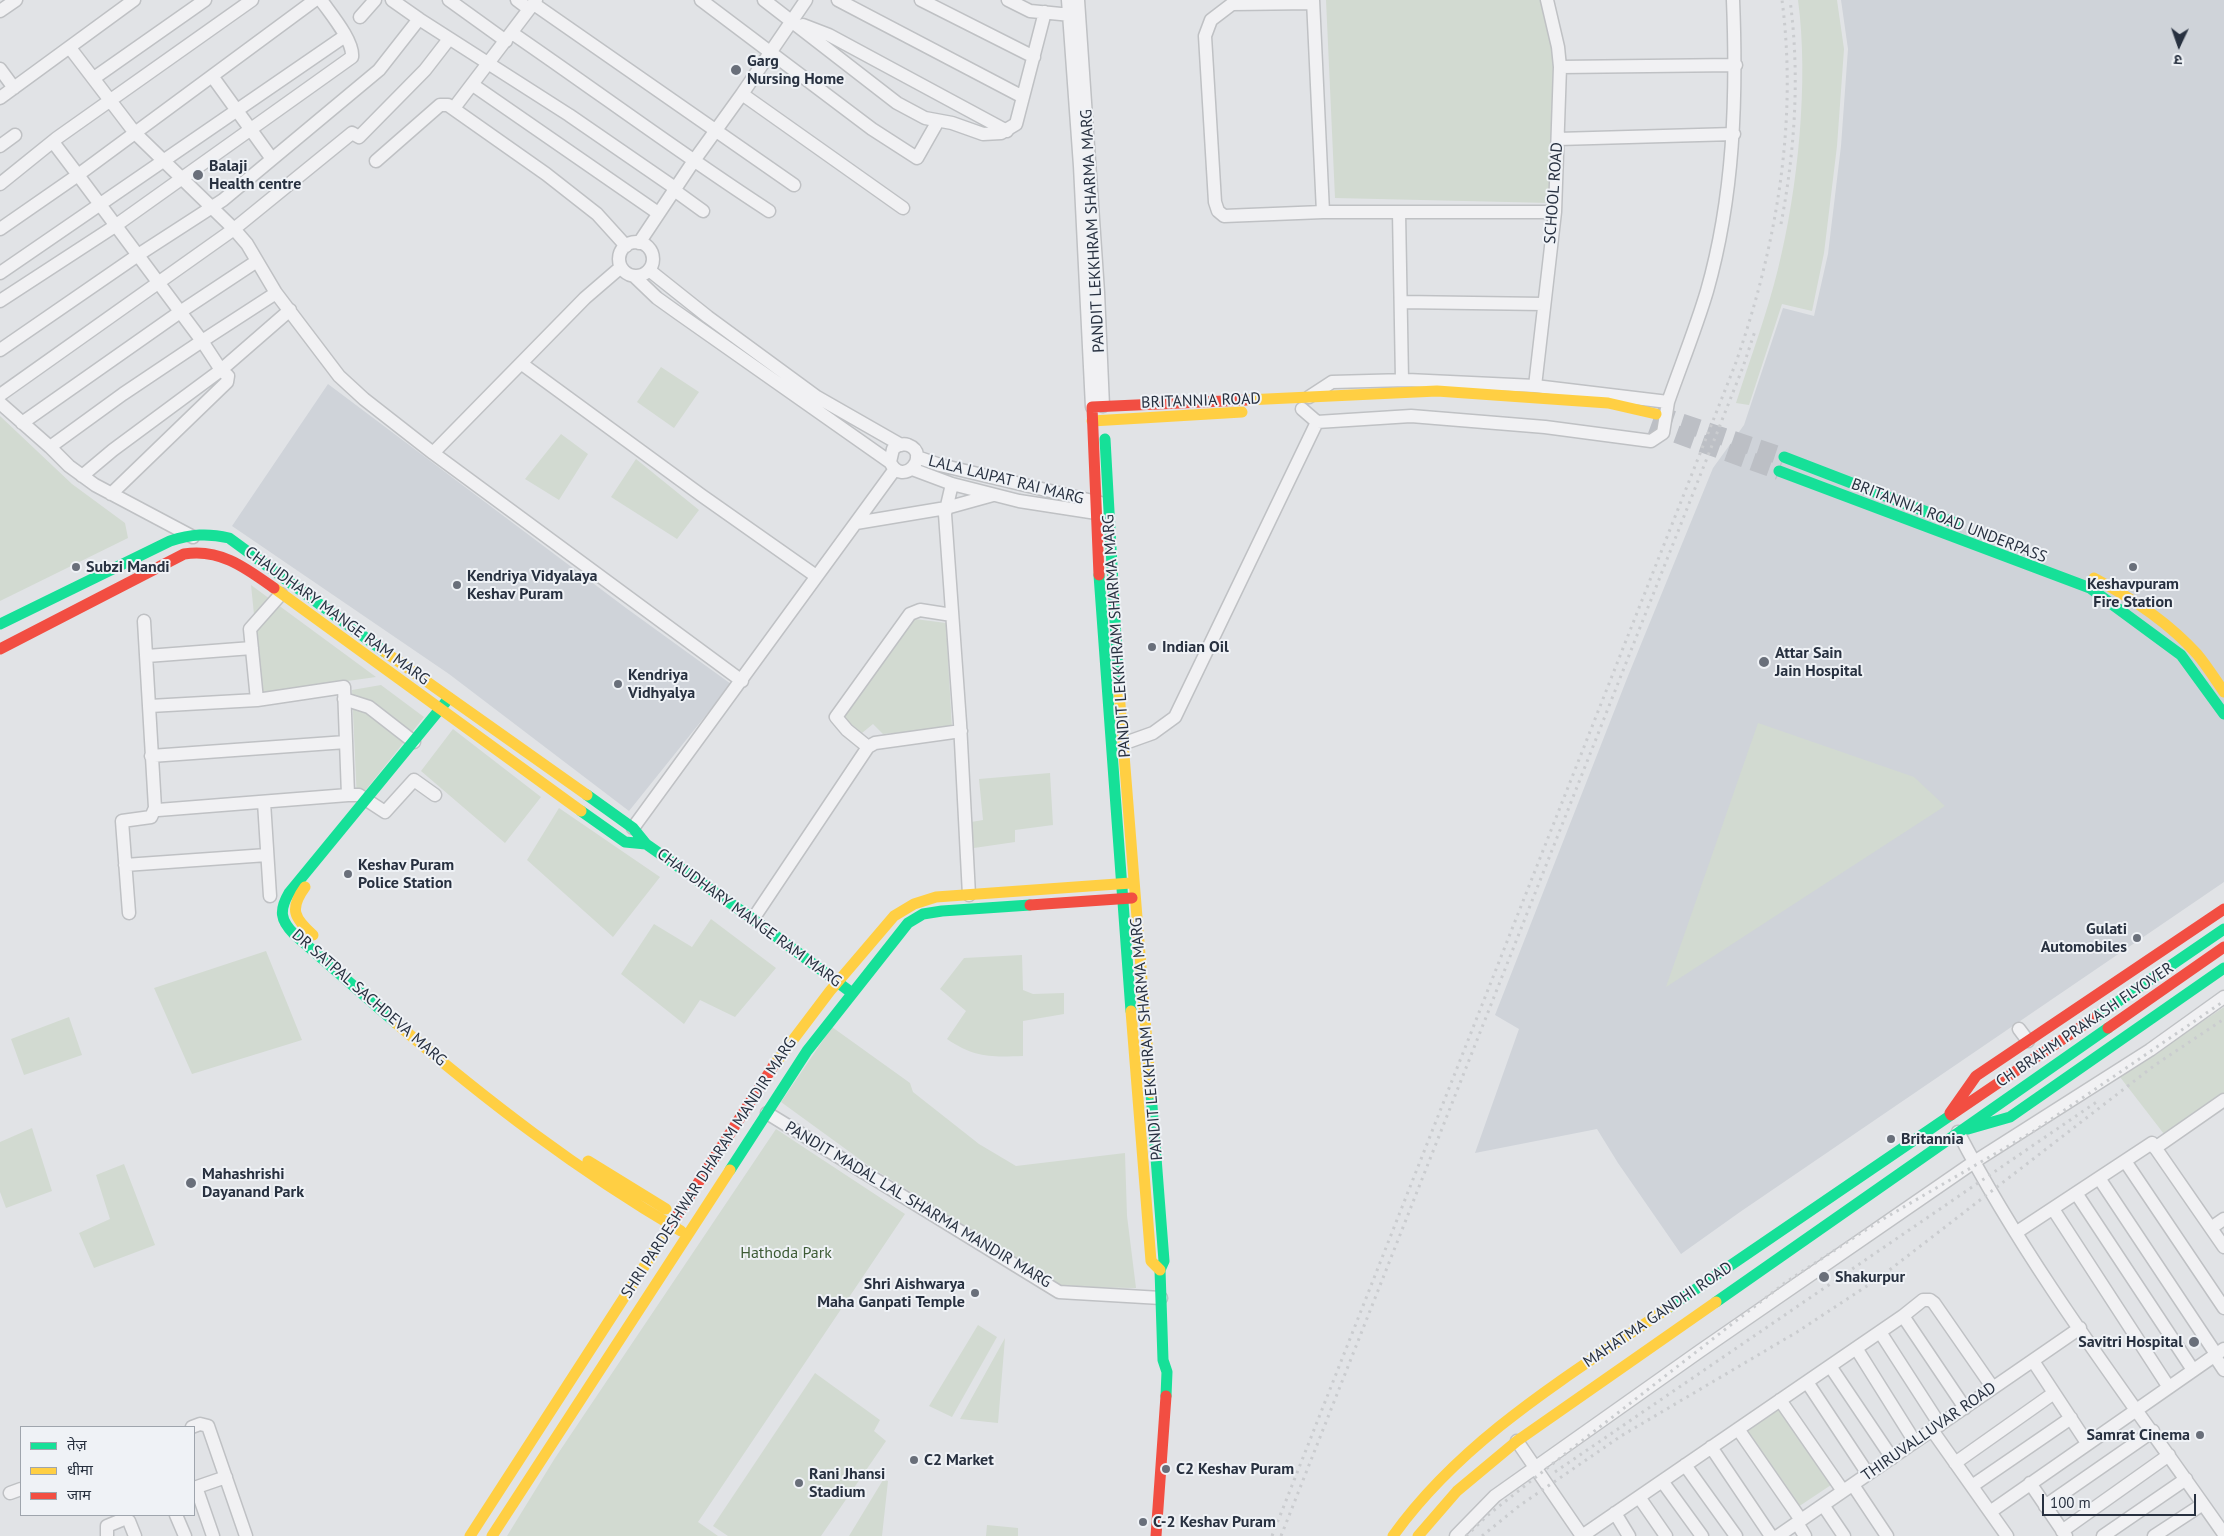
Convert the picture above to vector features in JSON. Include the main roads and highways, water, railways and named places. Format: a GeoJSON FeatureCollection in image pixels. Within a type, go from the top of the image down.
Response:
{"type":"FeatureCollection","features":[{"type":"Feature","properties":{"kind":"main road","name":"BRITANNIA ROAD"},"geometry":{"type":"LineString","coordinates":[[1097,406],[1438,391],[1608,403],[1656,414]]}},
{"type":"Feature","properties":{"kind":"main road","name":"BRITANNIA ROAD"},"geometry":{"type":"LineString","coordinates":[[1098,421],[1438,402],[1556,411]]}},
{"type":"Feature","properties":{"kind":"main road","name":"PANDIT LEKKHRAM SHARMA MARG"},"geometry":{"type":"LineString","coordinates":[[1097,406],[1108,509],[1115,636],[1125,743],[1133,882],[1136,898],[1164,1261],[1160,1270],[1163,1360],[1158,1371],[1156,1536]]}},
{"type":"Feature","properties":{"kind":"main road","name":"PANDIT LEKKHRAM SHARMA MARG"},"geometry":{"type":"LineString","coordinates":[[1098,421],[1094,508],[1121,899],[1151,1261],[1160,1270]]}},
{"type":"Feature","properties":{"kind":"main road","name":"BRITANNIA ROAD UNDERPASS"},"geometry":{"type":"LineString","coordinates":[[1784,457],[1972,530]]}},
{"type":"Feature","properties":{"kind":"main road","name":"BRITANNIA ROAD UNDERPASS"},"geometry":{"type":"LineString","coordinates":[[1779,471],[2032,564],[2090,588],[2102,595],[2180,655],[2224,714]]}},
{"type":"Feature","properties":{"kind":"main road","name":"CHAUDHARY MANGE RAM MARG"},"geometry":{"type":"LineString","coordinates":[[0,624],[188,534],[208,533],[230,538],[633,828],[646,844],[753,919],[852,993]]}},
{"type":"Feature","properties":{"kind":"main road","name":"CHAUDHARY MANGE RAM MARG"},"geometry":{"type":"LineString","coordinates":[[0,649],[184,554],[194,552],[218,554],[247,569],[618,838],[625,842],[646,844]]}},
{"type":"Feature","properties":{"kind":"main road","name":"BRITANNIA ROAD UNDERPASS"},"geometry":{"type":"LineString","coordinates":[[2052,561],[2095,579],[2140,604],[2175,632],[2198,655],[2224,692]]}},
{"type":"Feature","properties":{"kind":"main road","name":"DR SATPAL SACHDEVA MARG"},"geometry":{"type":"LineString","coordinates":[[454,701],[414,742],[369,801],[289,893],[281,905],[281,916],[286,926],[399,1026],[509,1118],[591,1176],[670,1226],[688,1235]]}},
{"type":"Feature","properties":{"kind":"main road"},"geometry":{"type":"LineString","coordinates":[[421,1029],[304,927],[297,920],[294,906],[301,891],[369,801],[445,712]]}},
{"type":"Feature","properties":{"kind":"main road","name":"SHRI PARDESHWAR DHARAM MANDIR MARG"},"geometry":{"type":"LineString","coordinates":[[470,1536],[779,1057],[838,982],[894,916],[906,906],[922,900],[1133,882]]}},
{"type":"Feature","properties":{"kind":"main road","name":"SHRI PARDESHWAR DHARAM MANDIR MARG"},"geometry":{"type":"LineString","coordinates":[[492,1536],[807,1051],[908,923],[923,914],[942,911],[1136,898]]}},
{"type":"Feature","properties":{"kind":"main road"},"geometry":{"type":"LineString","coordinates":[[1946,1120],[1976,1076],[2224,909]]}},
{"type":"Feature","properties":{"kind":"main road","name":"CH BRAHM PRAKASH FLYOVER"},"geometry":{"type":"LineString","coordinates":[[1946,1120],[2224,930]]}},
{"type":"Feature","properties":{"kind":"main road","name":"CH BRAHM PRAKASH FLYOVER"},"geometry":{"type":"LineString","coordinates":[[1958,1132],[2224,946]]}},
{"type":"Feature","properties":{"kind":"main road"},"geometry":{"type":"LineString","coordinates":[[816,965],[855,962]]}},
{"type":"Feature","properties":{"kind":"main road"},"geometry":{"type":"LineString","coordinates":[[1958,1132],[2010,1117],[2224,968]]}},
{"type":"Feature","properties":{"kind":"main road"},"geometry":{"type":"LineString","coordinates":[[472,1071],[528,1119],[570,1150],[694,1224]]}},
{"type":"Feature","properties":{"kind":"main road","name":"MAHATMA GANDHI ROAD"},"geometry":{"type":"LineString","coordinates":[[1393,1536],[1441,1477],[1501,1425],[1575,1371],[1946,1120]]}},
{"type":"Feature","properties":{"kind":"main road","name":"MAHATMA GANDHI ROAD"},"geometry":{"type":"LineString","coordinates":[[1418,1536],[1457,1491],[1518,1441],[1958,1132]]}},
{"type":"Feature","properties":{"kind":"main road","name":"PANDIT LEKKHRAM SHARMA MARG"},"geometry":{"type":"LineString","coordinates":[[1147,1536],[1156,1471]]}},
{"type":"Feature","properties":{"kind":"tunnel"},"geometry":{"type":"LineString","coordinates":[[1656,414],[1784,457]]}},
{"type":"Feature","properties":{"kind":"tunnel"},"geometry":{"type":"LineString","coordinates":[[1651,425],[1779,471]]}},
{"type":"Feature","properties":{"kind":"railway"},"geometry":{"type":"LineString","coordinates":[[1272,1536],[1735,365],[1762,276],[1780,185],[1787,93],[1786,46],[1782,0]]}},
{"type":"Feature","properties":{"kind":"railway"},"geometry":{"type":"LineString","coordinates":[[1781,224],[1793,140],[1795,56],[1790,0]]}},
{"type":"Feature","properties":{"kind":"railway"},"geometry":{"type":"LineString","coordinates":[[1281,1536],[1743,367],[1755,331]]}},
{"type":"Feature","properties":{"kind":"railway"},"geometry":{"type":"LineString","coordinates":[[1466,1536],[1488,1515],[1786,1282],[1878,1222],[2034,1131],[2224,1001]]}},
{"type":"Feature","properties":{"kind":"railway"},"geometry":{"type":"LineString","coordinates":[[1482,1536],[1519,1506],[1621,1436],[1797,1332],[1879,1278],[2155,1065],[2224,1019]]}},
{"type":"Feature","properties":{"kind":"railway"},"geometry":{"type":"LineString","coordinates":[[1555,1472],[2098,1101]]}},
{"type":"Feature","properties":{"kind":"place","name":"Garg Nursing Home"},"geometry":{"type":"Point","coordinates":[736,70]}},
{"type":"Feature","properties":{"kind":"place","name":"Balaji Health centre"},"geometry":{"type":"Point","coordinates":[198,175]}},
{"type":"Feature","properties":{"kind":"place","name":"Subzi Mandi"},"geometry":{"type":"Point","coordinates":[76,567]}},
{"type":"Feature","properties":{"kind":"place","name":"Keshavpuram Fire Station"},"geometry":{"type":"Point","coordinates":[2133,567]}},
{"type":"Feature","properties":{"kind":"place","name":"Kendriya Vidyalaya Keshav Puram"},"geometry":{"type":"Point","coordinates":[457,585]}},
{"type":"Feature","properties":{"kind":"place","name":"Indian Oil"},"geometry":{"type":"Point","coordinates":[1152,647]}},
{"type":"Feature","properties":{"kind":"place","name":"Attar Sain Jain Hospital"},"geometry":{"type":"Point","coordinates":[1764,662]}},
{"type":"Feature","properties":{"kind":"place","name":"Kendriya Vidhyalya"},"geometry":{"type":"Point","coordinates":[618,684]}},
{"type":"Feature","properties":{"kind":"place","name":"Keshav Puram Police Station"},"geometry":{"type":"Point","coordinates":[348,874]}},
{"type":"Feature","properties":{"kind":"place","name":"Gulati Automobiles"},"geometry":{"type":"Point","coordinates":[2137,938]}},
{"type":"Feature","properties":{"kind":"place","name":"Britannia"},"geometry":{"type":"Point","coordinates":[1891,1139]}},
{"type":"Feature","properties":{"kind":"place","name":"Mahashrishi Dayanand Park"},"geometry":{"type":"Point","coordinates":[191,1183]}},
{"type":"Feature","properties":{"kind":"place","name":"Shakurpur"},"geometry":{"type":"Point","coordinates":[1824,1277]}},
{"type":"Feature","properties":{"kind":"place","name":"Shri Aishwarya Maha Ganpati Temple"},"geometry":{"type":"Point","coordinates":[975,1293]}},
{"type":"Feature","properties":{"kind":"place","name":"Savitri Hospital"},"geometry":{"type":"Point","coordinates":[2194,1342]}},
{"type":"Feature","properties":{"kind":"place","name":"Samrat Cinema"},"geometry":{"type":"Point","coordinates":[2200,1435]}},
{"type":"Feature","properties":{"kind":"place","name":"C2 Market"},"geometry":{"type":"Point","coordinates":[914,1460]}},
{"type":"Feature","properties":{"kind":"place","name":"C2 Keshav Puram"},"geometry":{"type":"Point","coordinates":[1166,1469]}},
{"type":"Feature","properties":{"kind":"place","name":"Rani Jhansi Stadium"},"geometry":{"type":"Point","coordinates":[799,1483]}},
{"type":"Feature","properties":{"kind":"place","name":"C-2 Keshav Puram"},"geometry":{"type":"Point","coordinates":[1143,1522]}},
{"type":"Feature","properties":{"kind":"park label","name":"Hathoda Park"},"geometry":{"type":"Point","coordinates":[786,1253]}}]}
